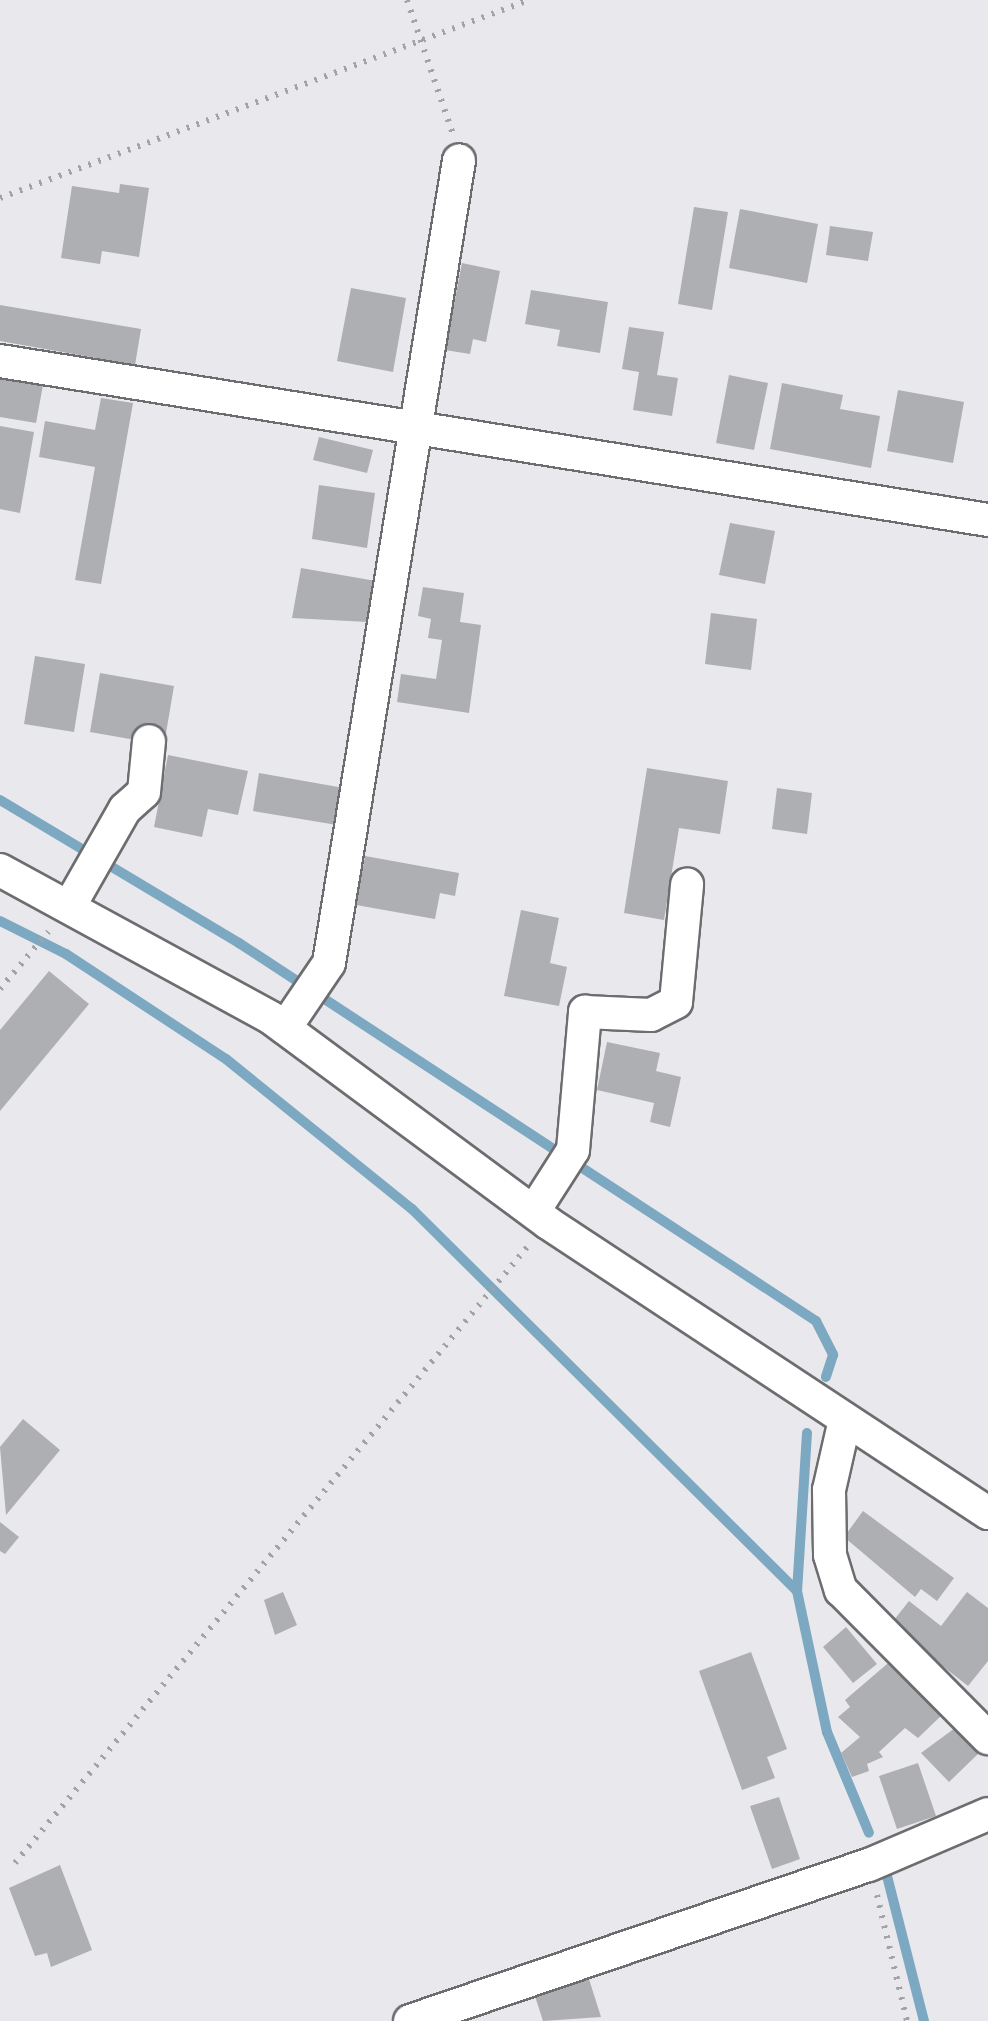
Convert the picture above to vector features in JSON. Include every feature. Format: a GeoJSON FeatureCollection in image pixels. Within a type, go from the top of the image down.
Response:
{"type":"FeatureCollection","features":[{"type":"Feature","properties":{"kind":"street"},"geometry":{"type":"LineString","coordinates":[[303,1006],[418,428],[459,160]]}},
{"type":"Feature","properties":{"kind":"street"},"geometry":{"type":"LineString","coordinates":[[0,361],[988,520]]}},
{"type":"Feature","properties":{"kind":"street"},"geometry":{"type":"LineString","coordinates":[[69,907],[98,862],[124,810],[144,792],[150,741]]}},
{"type":"Feature","properties":{"kind":"street"},"geometry":{"type":"LineString","coordinates":[[0,870],[69,907],[303,1006],[541,1217],[844,1424],[988,1513]]}},
{"type":"Feature","properties":{"kind":"street"},"geometry":{"type":"LineString","coordinates":[[541,1217],[554,1180],[574,1150],[585,1012],[651,1015],[676,1002],[687,885]]}},
{"type":"Feature","properties":{"kind":"street"},"geometry":{"type":"LineString","coordinates":[[844,1424],[830,1490],[830,1556],[841,1590],[988,1738]]}},
{"type":"Feature","properties":{"kind":"street"},"geometry":{"type":"LineString","coordinates":[[410,2021],[869,1865],[988,1814]]}},
{"type":"Feature","properties":{"kind":"path"},"geometry":{"type":"LineString","coordinates":[[407,0],[459,160]]}},
{"type":"Feature","properties":{"kind":"path"},"geometry":{"type":"LineString","coordinates":[[0,198],[529,0]]}},
{"type":"Feature","properties":{"kind":"path"},"geometry":{"type":"LineString","coordinates":[[0,988],[69,907]]}},
{"type":"Feature","properties":{"kind":"path"},"geometry":{"type":"LineString","coordinates":[[15,1862],[483,1302],[541,1217]]}},
{"type":"Feature","properties":{"kind":"path"},"geometry":{"type":"LineString","coordinates":[[869,1865],[907,2021]]}},
{"type":"Feature","properties":{"kind":"building"},"geometry":{"type":"Polygon","coordinates":[[[120,184],[149,188],[139,257],[102,251],[100,264],[61,258],[72,186],[119,193],[120,184]]]}},
{"type":"Feature","properties":{"kind":"building"},"geometry":{"type":"Polygon","coordinates":[[[694,207],[728,212],[712,310],[678,304],[694,207]]]}},
{"type":"Feature","properties":{"kind":"building"},"geometry":{"type":"Polygon","coordinates":[[[740,209],[818,224],[807,283],[729,268],[740,209]]]}},
{"type":"Feature","properties":{"kind":"building"},"geometry":{"type":"Polygon","coordinates":[[[830,226],[873,232],[868,261],[826,255],[830,226]]]}},
{"type":"Feature","properties":{"kind":"building"},"geometry":{"type":"Polygon","coordinates":[[[462,263],[500,271],[486,342],[473,339],[470,354],[445,350],[462,263]]]}},
{"type":"Feature","properties":{"kind":"building"},"geometry":{"type":"Polygon","coordinates":[[[351,288],[406,298],[393,372],[337,361],[351,288]]]}},
{"type":"Feature","properties":{"kind":"building"},"geometry":{"type":"Polygon","coordinates":[[[531,290],[608,302],[600,353],[557,346],[560,330],[525,324],[531,290]]]}},
{"type":"Feature","properties":{"kind":"building"},"geometry":{"type":"Polygon","coordinates":[[[0,305],[141,329],[135,365],[0,341],[0,305]]]}},
{"type":"Feature","properties":{"kind":"building"},"geometry":{"type":"Polygon","coordinates":[[[629,327],[664,332],[657,375],[678,378],[672,416],[633,410],[639,372],[622,369],[629,327]]]}},
{"type":"Feature","properties":{"kind":"building"},"geometry":{"type":"Polygon","coordinates":[[[729,375],[768,383],[754,450],[716,443],[729,375]]]}},
{"type":"Feature","properties":{"kind":"building"},"geometry":{"type":"Polygon","coordinates":[[[0,377],[43,385],[36,423],[0,417],[0,377]]]}},
{"type":"Feature","properties":{"kind":"building"},"geometry":{"type":"Polygon","coordinates":[[[782,383],[843,395],[840,409],[880,416],[871,468],[770,449],[782,383]]]}},
{"type":"Feature","properties":{"kind":"building"},"geometry":{"type":"Polygon","coordinates":[[[898,390],[964,402],[953,463],[887,451],[898,390]]]}},
{"type":"Feature","properties":{"kind":"building"},"geometry":{"type":"Polygon","coordinates":[[[101,398],[133,403],[101,584],[75,580],[95,467],[39,457],[45,421],[95,430],[101,398]]]}},
{"type":"Feature","properties":{"kind":"building"},"geometry":{"type":"Polygon","coordinates":[[[0,426],[34,432],[20,513],[0,509],[0,426]]]}},
{"type":"Feature","properties":{"kind":"building"},"geometry":{"type":"Polygon","coordinates":[[[319,437],[373,450],[367,473],[313,460],[319,437]]]}},
{"type":"Feature","properties":{"kind":"building"},"geometry":{"type":"Polygon","coordinates":[[[319,485],[375,493],[367,548],[312,539],[319,485]]]}},
{"type":"Feature","properties":{"kind":"building"},"geometry":{"type":"Polygon","coordinates":[[[730,523],[775,531],[765,584],[719,575],[730,523]]]}},
{"type":"Feature","properties":{"kind":"building"},"geometry":{"type":"Polygon","coordinates":[[[301,568],[376,581],[368,622],[292,618],[301,568]]]}},
{"type":"Feature","properties":{"kind":"building"},"geometry":{"type":"Polygon","coordinates":[[[423,587],[464,593],[460,622],[481,625],[469,713],[397,702],[401,674],[436,679],[442,640],[428,638],[431,619],[418,616],[423,587]]]}},
{"type":"Feature","properties":{"kind":"building"},"geometry":{"type":"Polygon","coordinates":[[[711,613],[757,619],[751,670],[705,664],[711,613]]]}},
{"type":"Feature","properties":{"kind":"building"},"geometry":{"type":"Polygon","coordinates":[[[35,656],[85,664],[74,732],[24,724],[35,656]]]}},
{"type":"Feature","properties":{"kind":"building"},"geometry":{"type":"Polygon","coordinates":[[[100,673],[174,686],[164,745],[90,732],[100,673]]]}},
{"type":"Feature","properties":{"kind":"building"},"geometry":{"type":"Polygon","coordinates":[[[168,755],[248,771],[238,815],[208,809],[202,837],[154,827],[168,755]]]}},
{"type":"Feature","properties":{"kind":"building"},"geometry":{"type":"Polygon","coordinates":[[[647,768],[728,781],[720,834],[679,828],[664,920],[624,913],[647,768]]]}},
{"type":"Feature","properties":{"kind":"building"},"geometry":{"type":"Polygon","coordinates":[[[259,773],[344,788],[337,825],[253,811],[259,773]]]}},
{"type":"Feature","properties":{"kind":"building"},"geometry":{"type":"Polygon","coordinates":[[[777,788],[812,793],[807,834],[772,829],[777,788]]]}},
{"type":"Feature","properties":{"kind":"building"},"geometry":{"type":"Polygon","coordinates":[[[365,856],[459,873],[455,896],[440,893],[435,919],[356,905],[365,856]]]}},
{"type":"Feature","properties":{"kind":"building"},"geometry":{"type":"Polygon","coordinates":[[[521,910],[559,918],[550,963],[567,967],[559,1006],[504,996],[521,910]]]}},
{"type":"Feature","properties":{"kind":"building"},"geometry":{"type":"Polygon","coordinates":[[[49,971],[89,1004],[0,1111],[0,1030],[49,971]]]}},
{"type":"Feature","properties":{"kind":"building"},"geometry":{"type":"Polygon","coordinates":[[[607,1042],[660,1053],[656,1071],[681,1077],[670,1127],[650,1122],[654,1103],[597,1090],[607,1042]]]}},
{"type":"Feature","properties":{"kind":"building"},"geometry":{"type":"Polygon","coordinates":[[[23,1419],[60,1450],[6,1515],[0,1447],[23,1419]]]}},
{"type":"Feature","properties":{"kind":"building"},"geometry":{"type":"Polygon","coordinates":[[[863,1511],[954,1578],[937,1601],[921,1589],[915,1597],[844,1537],[863,1511]]]}},
{"type":"Feature","properties":{"kind":"building"},"geometry":{"type":"Polygon","coordinates":[[[0,1522],[19,1537],[5,1554],[0,1551],[0,1522]]]}},
{"type":"Feature","properties":{"kind":"building"},"geometry":{"type":"Polygon","coordinates":[[[283,1592],[297,1625],[275,1635],[264,1600],[283,1592]]]}},
{"type":"Feature","properties":{"kind":"building"},"geometry":{"type":"Polygon","coordinates":[[[967,1592],[988,1608],[988,1661],[968,1686],[890,1625],[909,1601],[941,1626],[967,1592]]]}},
{"type":"Feature","properties":{"kind":"building"},"geometry":{"type":"Polygon","coordinates":[[[846,1627],[877,1664],[853,1683],[823,1647],[846,1627]]]}},
{"type":"Feature","properties":{"kind":"building"},"geometry":{"type":"Polygon","coordinates":[[[751,1652],[787,1749],[767,1757],[775,1778],[742,1790],[699,1671],[751,1652]]]}},
{"type":"Feature","properties":{"kind":"building"},"geometry":{"type":"Polygon","coordinates":[[[894,1658],[945,1712],[918,1738],[905,1728],[879,1752],[883,1757],[867,1764],[869,1771],[852,1777],[841,1753],[860,1737],[838,1717],[850,1707],[845,1700],[894,1658]]]}},
{"type":"Feature","properties":{"kind":"building"},"geometry":{"type":"Polygon","coordinates":[[[955,1728],[979,1753],[949,1782],[921,1753],[955,1728]]]}},
{"type":"Feature","properties":{"kind":"building"},"geometry":{"type":"Polygon","coordinates":[[[918,1763],[936,1816],[897,1829],[879,1776],[918,1763]]]}},
{"type":"Feature","properties":{"kind":"building"},"geometry":{"type":"Polygon","coordinates":[[[779,1797],[800,1859],[772,1869],[750,1806],[779,1797]]]}},
{"type":"Feature","properties":{"kind":"building"},"geometry":{"type":"Polygon","coordinates":[[[60,1865],[92,1950],[51,1967],[47,1953],[35,1956],[9,1888],[60,1865]]]}},
{"type":"Feature","properties":{"kind":"building"},"geometry":{"type":"Polygon","coordinates":[[[588,1976],[601,2017],[543,2021],[534,1993],[588,1976]]]}},
{"type":"Feature","properties":{"kind":"waterway"},"geometry":{"type":"LineString","coordinates":[[0,800],[239,943],[816,1321],[833,1355],[826,1377]]}},
{"type":"Feature","properties":{"kind":"waterway"},"geometry":{"type":"LineString","coordinates":[[0,921],[66,954],[226,1059],[412,1209],[797,1591]]}},
{"type":"Feature","properties":{"kind":"waterway"},"geometry":{"type":"LineString","coordinates":[[807,1433],[797,1591],[827,1732],[869,1833]]}},
{"type":"Feature","properties":{"kind":"waterway"},"geometry":{"type":"LineString","coordinates":[[886,1872],[924,2021]]}}]}
